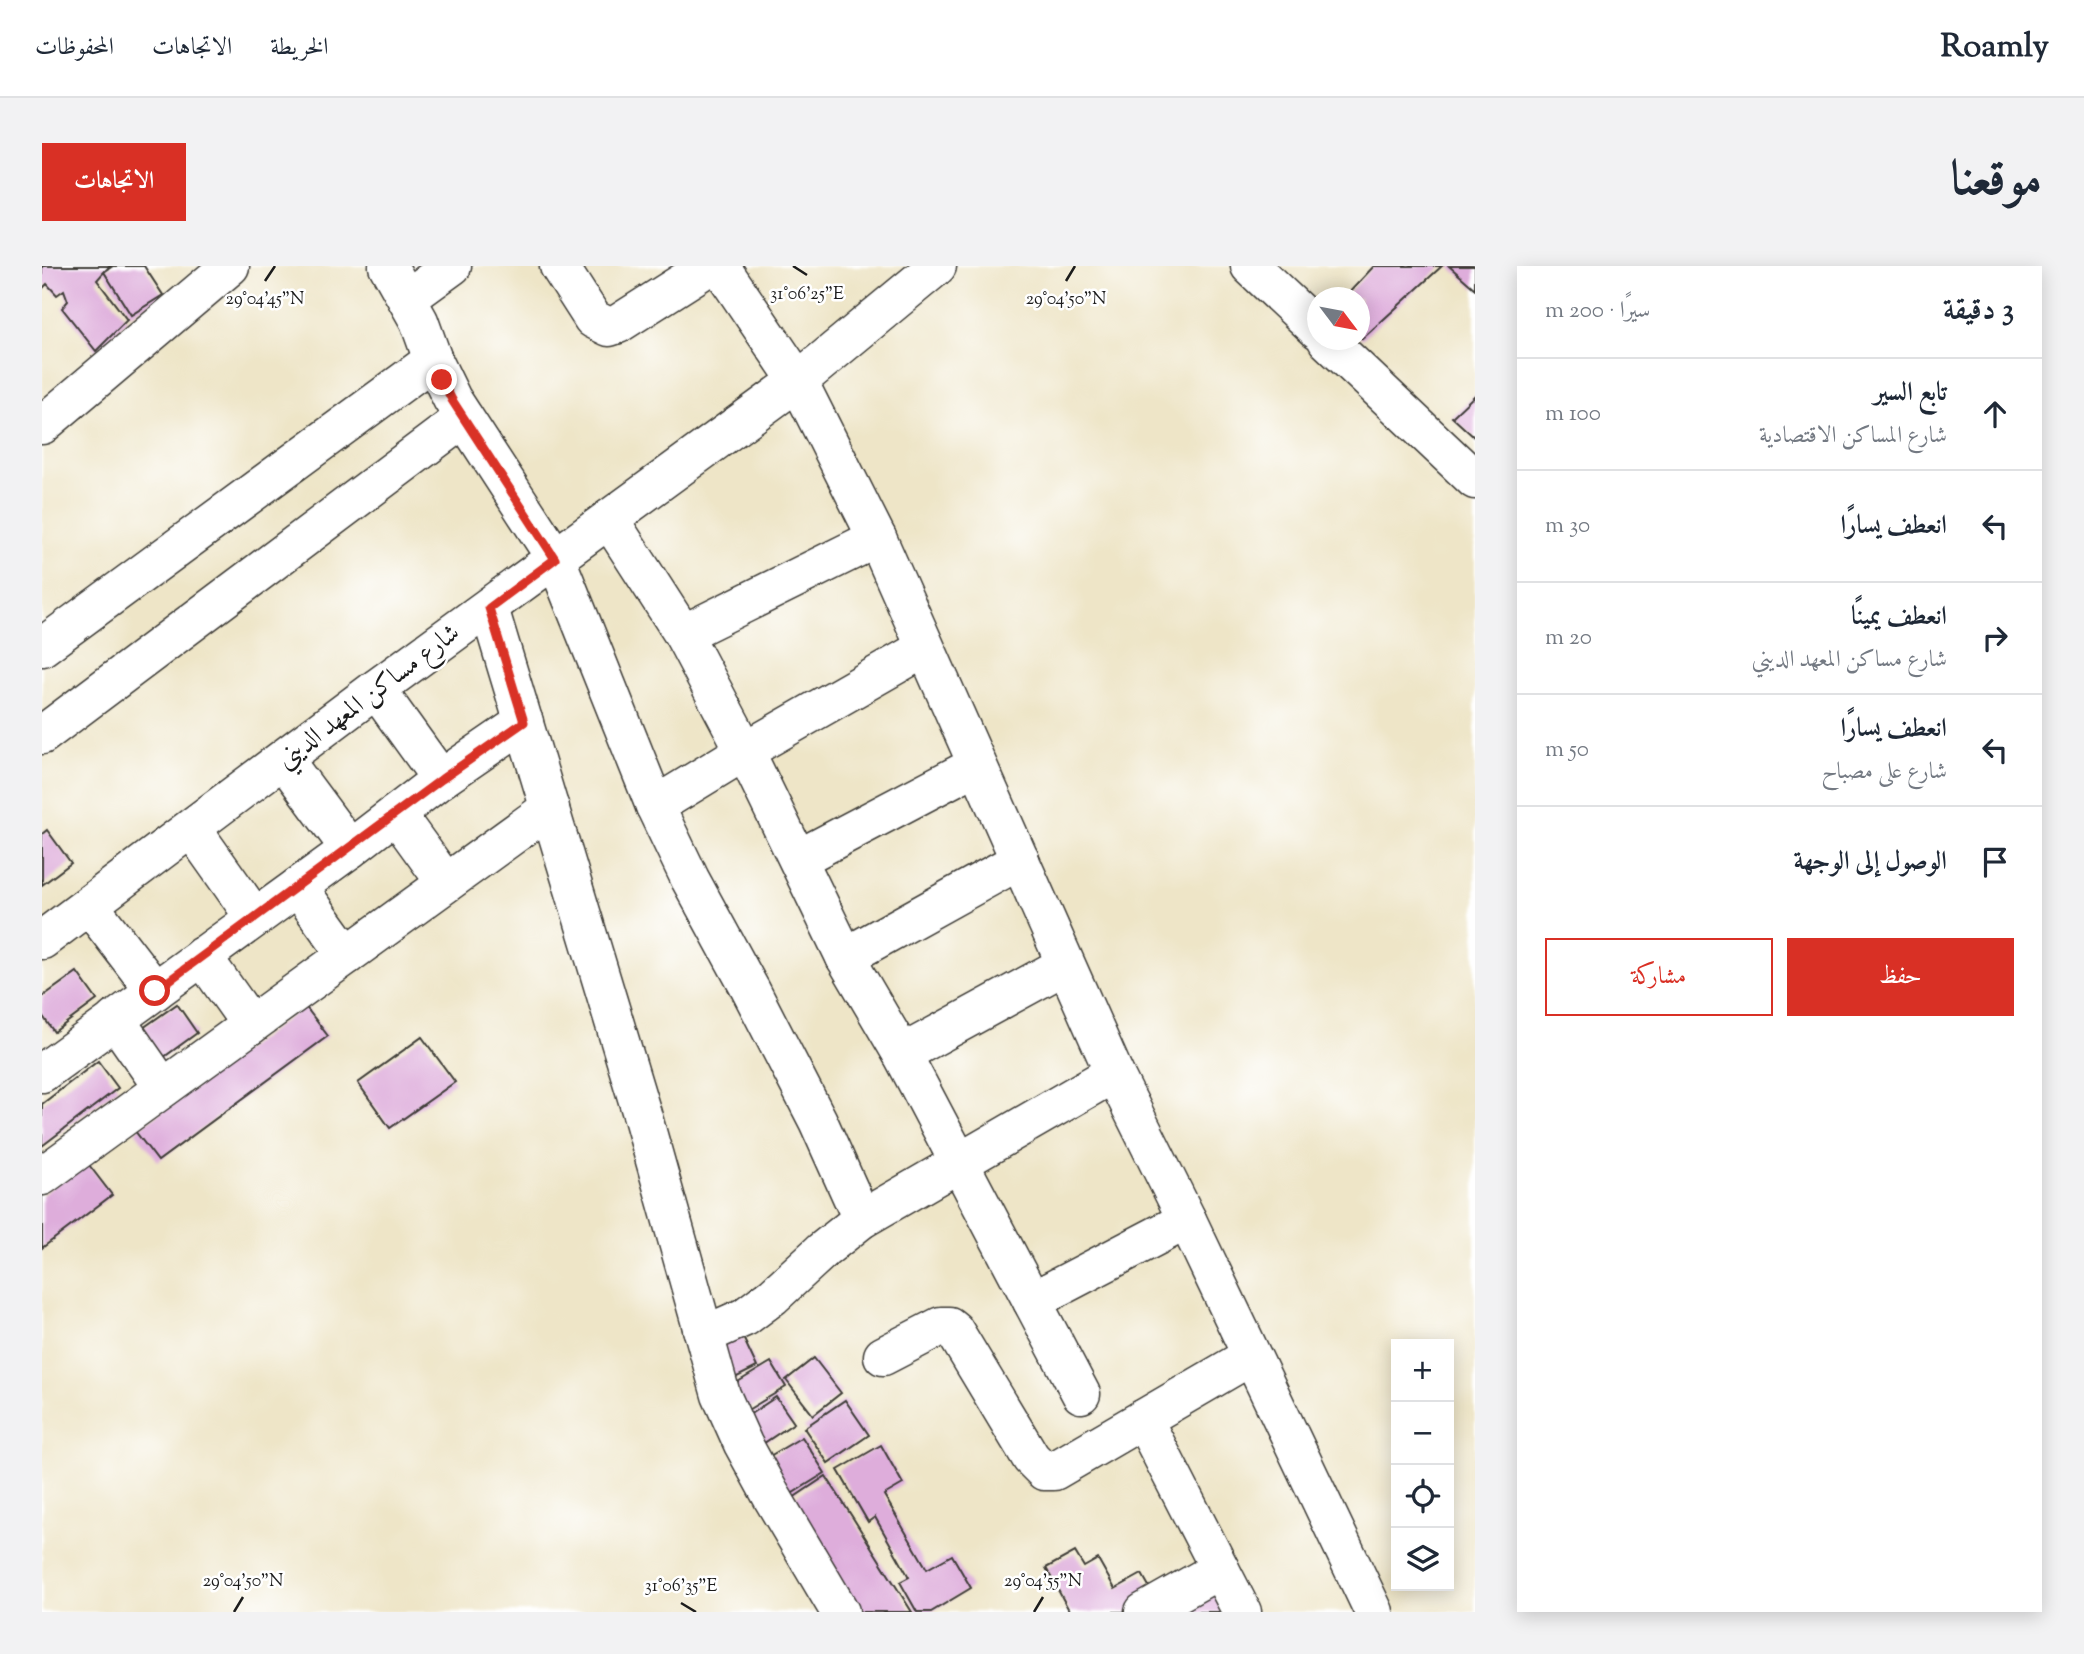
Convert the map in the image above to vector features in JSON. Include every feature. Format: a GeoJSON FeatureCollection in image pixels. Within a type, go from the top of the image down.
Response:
{"type":"FeatureCollection","features":[{"type":"Feature","properties":{"kind":"street"},"geometry":{"type":"LineString","coordinates":[[42,425],[230,266]]}},
{"type":"Feature","properties":{"kind":"street"},"geometry":{"type":"LineString","coordinates":[[388,266],[419,321],[433,360],[452,400],[555,559],[655,806],[690,879],[818,1121],[862,1219]]}},
{"type":"Feature","properties":{"kind":"street"},"geometry":{"type":"LineString","coordinates":[[408,298],[452,266]]}},
{"type":"Feature","properties":{"kind":"street"},"geometry":{"type":"LineString","coordinates":[[559,266],[593,319],[609,327],[618,324],[709,266]]}},
{"type":"Feature","properties":{"kind":"street"},"geometry":{"type":"LineString","coordinates":[[720,266],[798,380],[877,538],[1114,1073],[1374,1612]]}},
{"type":"Feature","properties":{"kind":"street","name":"شارع مساكن المعهد الديني"},"geometry":{"type":"LineString","coordinates":[[42,940],[798,380],[937,266]]}},
{"type":"Feature","properties":{"kind":"street"},"geometry":{"type":"LineString","coordinates":[[1250,266],[1307,320]]}},
{"type":"Feature","properties":{"kind":"street"},"geometry":{"type":"LineString","coordinates":[[1338,350],[1475,480]]}},
{"type":"Feature","properties":{"kind":"street"},"geometry":{"type":"LineString","coordinates":[[42,647],[433,360]]}},
{"type":"Feature","properties":{"kind":"street"},"geometry":{"type":"LineString","coordinates":[[42,735],[464,418]]}},
{"type":"Feature","properties":{"kind":"street"},"geometry":{"type":"LineString","coordinates":[[610,519],[683,634],[745,751],[845,957],[902,1054],[1081,1394]]}},
{"type":"Feature","properties":{"kind":"street"},"geometry":{"type":"LineString","coordinates":[[683,634],[877,538]]}},
{"type":"Feature","properties":{"kind":"street"},"geometry":{"type":"LineString","coordinates":[[489,608],[642,1114],[721,1395],[743,1444],[772,1497],[840,1612]]}},
{"type":"Feature","properties":{"kind":"street"},"geometry":{"type":"LineString","coordinates":[[655,806],[925,648]]}},
{"type":"Feature","properties":{"kind":"street"},"geometry":{"type":"LineString","coordinates":[[376,690],[442,779]]}},
{"type":"Feature","properties":{"kind":"street"},"geometry":{"type":"LineString","coordinates":[[47,1059],[115,1019],[155,991],[442,779],[524,722]]}},
{"type":"Feature","properties":{"kind":"street"},"geometry":{"type":"LineString","coordinates":[[284,760],[350,849]]}},
{"type":"Feature","properties":{"kind":"street"},"geometry":{"type":"LineString","coordinates":[[798,859],[977,765]]}},
{"type":"Feature","properties":{"kind":"street"},"geometry":{"type":"LineString","coordinates":[[42,1176],[550,808]]}},
{"type":"Feature","properties":{"kind":"street"},"geometry":{"type":"LineString","coordinates":[[396,814],[446,883]]}},
{"type":"Feature","properties":{"kind":"street"},"geometry":{"type":"LineString","coordinates":[[192,829],[255,918]]}},
{"type":"Feature","properties":{"kind":"street"},"geometry":{"type":"LineString","coordinates":[[845,957],[1020,860]]}},
{"type":"Feature","properties":{"kind":"street"},"geometry":{"type":"LineString","coordinates":[[298,887],[347,955]]}},
{"type":"Feature","properties":{"kind":"street"},"geometry":{"type":"LineString","coordinates":[[89,905],[155,991]]}},
{"type":"Feature","properties":{"kind":"street"},"geometry":{"type":"LineString","coordinates":[[202,956],[251,1025]]}},
{"type":"Feature","properties":{"kind":"street"},"geometry":{"type":"LineString","coordinates":[[902,1054],[1065,965]]}},
{"type":"Feature","properties":{"kind":"street"},"geometry":{"type":"LineString","coordinates":[[115,1019],[163,1088]]}},
{"type":"Feature","properties":{"kind":"street"},"geometry":{"type":"LineString","coordinates":[[702,1329],[718,1329],[745,1317],[774,1296],[822,1250],[862,1219],[1114,1073]]}},
{"type":"Feature","properties":{"kind":"street"},"geometry":{"type":"LineString","coordinates":[[1032,1301],[1186,1220]]}},
{"type":"Feature","properties":{"kind":"street"},"geometry":{"type":"LineString","coordinates":[[883,1356],[941,1326],[954,1329],[1031,1458],[1044,1471],[1054,1471],[1251,1356]]}},
{"type":"Feature","properties":{"kind":"street"},"geometry":{"type":"LineString","coordinates":[[1143,1419],[1242,1612]]}},
{"type":"Feature","properties":{"kind":"street"},"geometry":{"type":"LineString","coordinates":[[1144,1612],[1220,1569]]}},
{"type":"Feature","properties":{"kind":"building"},"geometry":{"type":"Polygon","coordinates":[[[42,266],[110,266],[97,280],[127,320],[96,351],[62,308],[68,301],[64,290],[57,295],[47,284],[42,289],[42,266]]]}},
{"type":"Feature","properties":{"kind":"building"},"geometry":{"type":"Polygon","coordinates":[[[113,266],[144,266],[163,295],[131,315],[104,272],[113,266]]]}},
{"type":"Feature","properties":{"kind":"building"},"geometry":{"type":"Polygon","coordinates":[[[1374,266],[1442,266],[1370,332],[1370,287],[1354,287],[1374,266]]]}},
{"type":"Feature","properties":{"kind":"building"},"geometry":{"type":"Polygon","coordinates":[[[1449,266],[1475,266],[1475,289],[1449,266]]]}},
{"type":"Feature","properties":{"kind":"building"},"geometry":{"type":"Polygon","coordinates":[[[1475,395],[1475,438],[1452,417],[1475,395]]]}},
{"type":"Feature","properties":{"kind":"building"},"geometry":{"type":"Polygon","coordinates":[[[47,830],[71,863],[42,885],[42,834],[47,830]]]}},
{"type":"Feature","properties":{"kind":"building"},"geometry":{"type":"Polygon","coordinates":[[[77,972],[97,1000],[54,1032],[42,1015],[42,997],[77,972]]]}},
{"type":"Feature","properties":{"kind":"building"},"geometry":{"type":"Polygon","coordinates":[[[177,1004],[197,1033],[153,1065],[133,1035],[177,1004]]]}},
{"type":"Feature","properties":{"kind":"building"},"geometry":{"type":"Polygon","coordinates":[[[305,1006],[328,1036],[158,1161],[135,1131],[305,1006]]]}},
{"type":"Feature","properties":{"kind":"building"},"geometry":{"type":"Polygon","coordinates":[[[422,1037],[455,1082],[390,1128],[358,1083],[422,1037]]]}},
{"type":"Feature","properties":{"kind":"building"},"geometry":{"type":"Polygon","coordinates":[[[98,1061],[118,1088],[42,1146],[42,1104],[98,1061]]]}},
{"type":"Feature","properties":{"kind":"building"},"geometry":{"type":"Polygon","coordinates":[[[86,1161],[112,1195],[42,1248],[42,1195],[86,1161]]]}},
{"type":"Feature","properties":{"kind":"building"},"geometry":{"type":"Polygon","coordinates":[[[740,1331],[757,1367],[725,1383],[707,1347],[740,1331]]]}},
{"type":"Feature","properties":{"kind":"building"},"geometry":{"type":"Polygon","coordinates":[[[814,1358],[841,1393],[813,1415],[786,1380],[814,1358]]]}},
{"type":"Feature","properties":{"kind":"building"},"geometry":{"type":"Polygon","coordinates":[[[771,1362],[786,1387],[741,1414],[726,1389],[771,1362]]]}},
{"type":"Feature","properties":{"kind":"building"},"geometry":{"type":"Polygon","coordinates":[[[776,1397],[794,1423],[758,1447],[740,1421],[776,1397]]]}},
{"type":"Feature","properties":{"kind":"building"},"geometry":{"type":"Polygon","coordinates":[[[845,1400],[869,1435],[828,1463],[804,1428],[845,1400]]]}},
{"type":"Feature","properties":{"kind":"building"},"geometry":{"type":"Polygon","coordinates":[[[802,1437],[825,1473],[780,1501],[758,1463],[802,1437]]]}},
{"type":"Feature","properties":{"kind":"building"},"geometry":{"type":"Polygon","coordinates":[[[881,1445],[903,1484],[884,1495],[927,1569],[952,1555],[971,1588],[931,1612],[917,1612],[900,1582],[909,1577],[875,1517],[868,1522],[838,1470],[881,1445]]]}},
{"type":"Feature","properties":{"kind":"building"},"geometry":{"type":"Polygon","coordinates":[[[826,1476],[912,1612],[857,1612],[787,1502],[826,1476]]]}},
{"type":"Feature","properties":{"kind":"building"},"geometry":{"type":"Polygon","coordinates":[[[1075,1552],[1084,1567],[1098,1559],[1115,1589],[1142,1574],[1159,1604],[1144,1612],[1070,1612],[1046,1568],[1075,1552]]]}},
{"type":"Feature","properties":{"kind":"building"},"geometry":{"type":"Polygon","coordinates":[[[1218,1583],[1233,1612],[1161,1612],[1218,1583]]]}},
{"type":"Feature","properties":{"kind":"route"},"geometry":{"type":"LineString","coordinates":[[155,991],[442,779],[524,722],[489,608],[555,559],[452,400],[442,380]]}}]}
